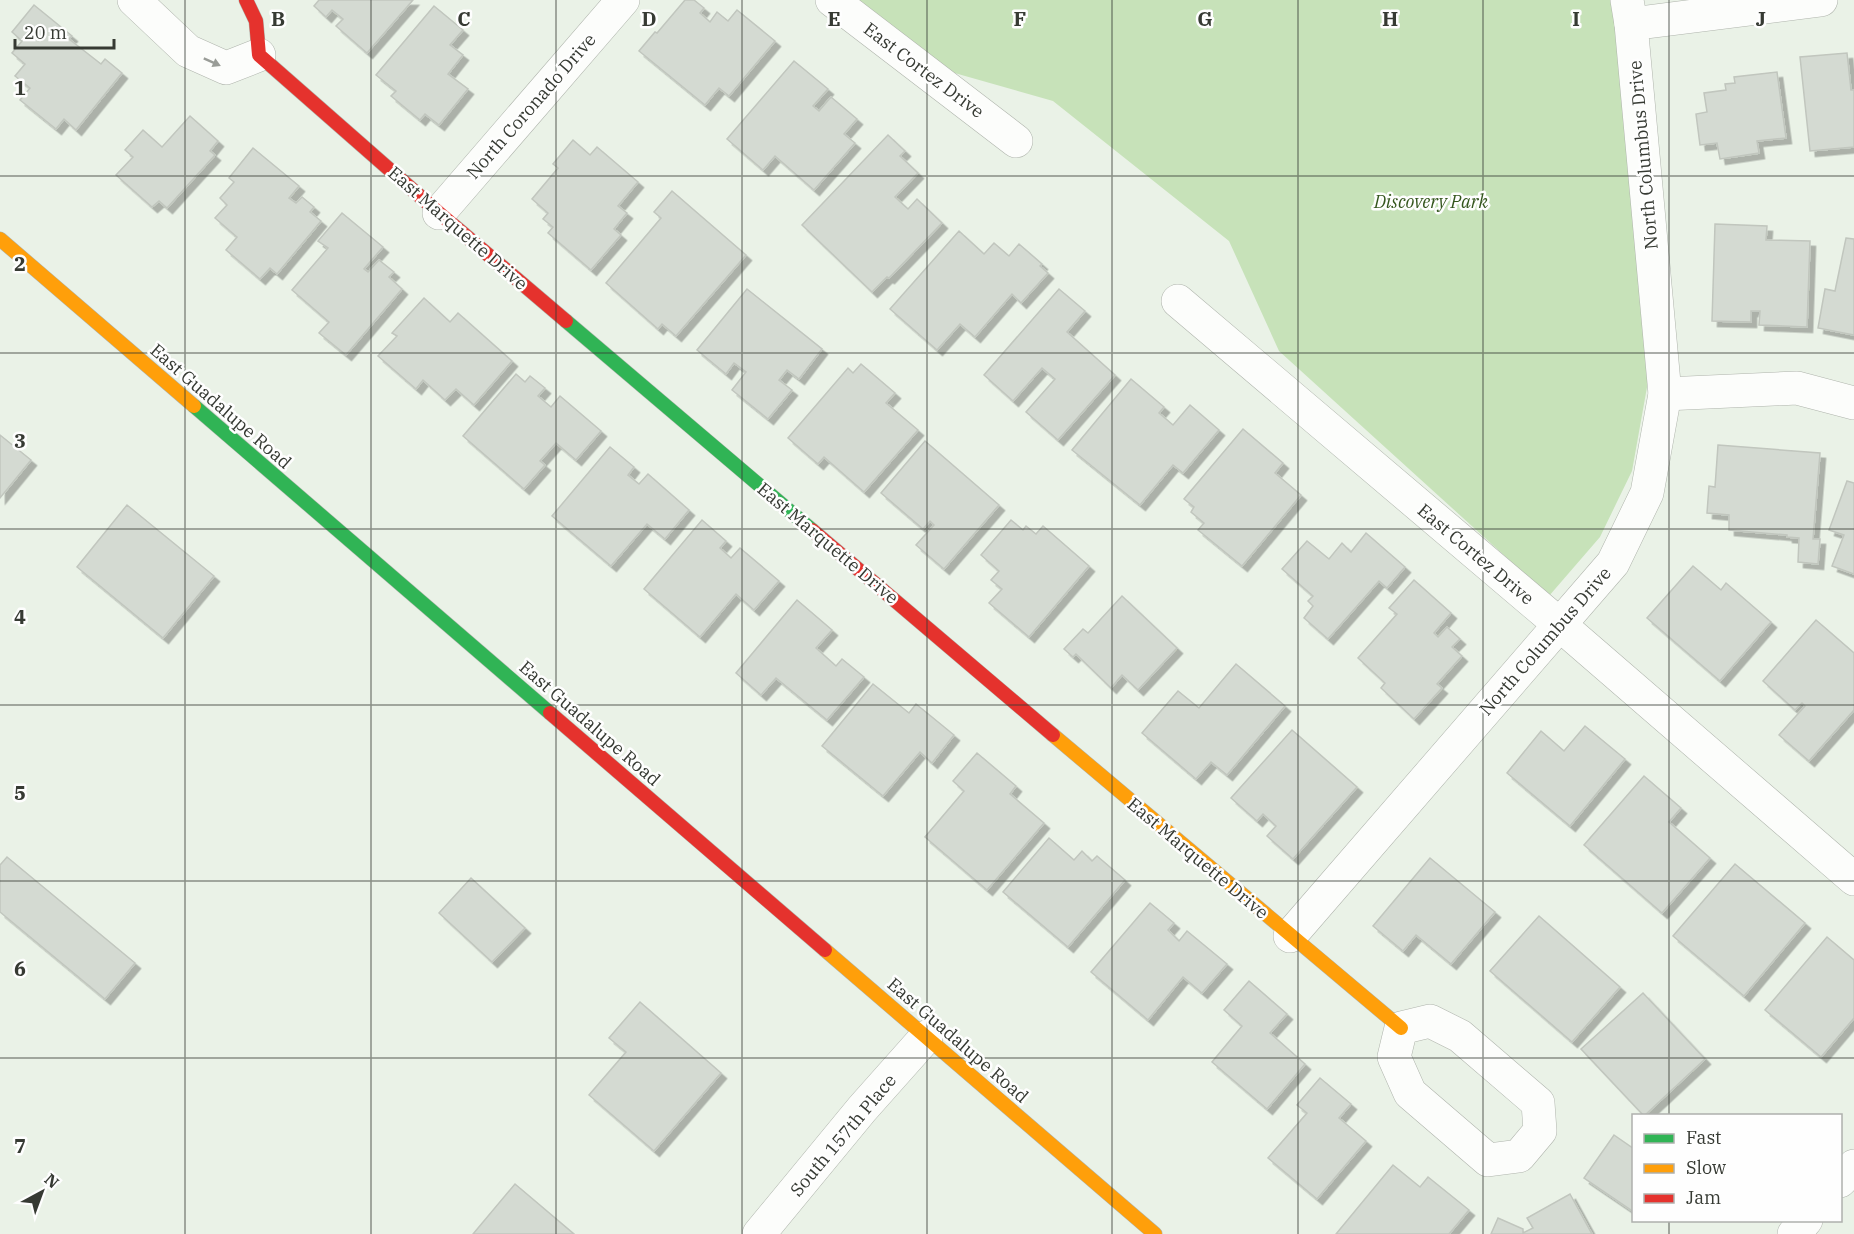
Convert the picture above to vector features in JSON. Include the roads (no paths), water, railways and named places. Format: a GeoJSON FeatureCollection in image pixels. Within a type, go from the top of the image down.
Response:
{"type":"FeatureCollection","features":[{"type":"Feature","properties":{"kind":"street"},"geometry":{"type":"LineString","coordinates":[[134,0],[188,51],[226,68],[259,55],[256,21],[246,0]]}},
{"type":"Feature","properties":{"kind":"street","name":"North Coronado Drive"},"geometry":{"type":"LineString","coordinates":[[440,213],[623,0]]}},
{"type":"Feature","properties":{"kind":"street","name":"East Cortez Drive"},"geometry":{"type":"LineString","coordinates":[[832,0],[1016,141]]}},
{"type":"Feature","properties":{"kind":"street"},"geometry":{"type":"LineString","coordinates":[[1629,12],[1821,0]]}},
{"type":"Feature","properties":{"kind":"street","name":"North Columbus Drive"},"geometry":{"type":"LineString","coordinates":[[1290,936],[1613,563],[1647,493],[1665,394],[1629,12]]}},
{"type":"Feature","properties":{"kind":"street","name":"East Marquette Drive"},"geometry":{"type":"LineString","coordinates":[[259,55],[440,213],[1401,1028]]}},
{"type":"Feature","properties":{"kind":"street","name":"East Guadalupe Road"},"geometry":{"type":"LineString","coordinates":[[0,239],[1155,1234]]}},
{"type":"Feature","properties":{"kind":"street","name":"East Cortez Drive"},"geometry":{"type":"LineString","coordinates":[[1178,301],[1559,624],[1854,879]]}},
{"type":"Feature","properties":{"kind":"street"},"geometry":{"type":"LineString","coordinates":[[1665,394],[1797,388],[1854,403]]}},
{"type":"Feature","properties":{"kind":"street"},"geometry":{"type":"LineString","coordinates":[[1431,1021],[1460,1036],[1538,1103],[1540,1131],[1519,1155],[1488,1160],[1410,1093],[1394,1057],[1401,1028],[1431,1021]]}},
{"type":"Feature","properties":{"kind":"street","name":"South 157th Place"},"geometry":{"type":"LineString","coordinates":[[759,1234],[862,1109],[926,1036]]}},
{"type":"Feature","properties":{"kind":"street"},"geometry":{"type":"LineString","coordinates":[[1842,1179],[1854,1166]]}},
{"type":"Feature","properties":{"kind":"street"},"geometry":{"type":"LineString","coordinates":[[1794,1234],[1805,1222]]}},
{"type":"Feature","properties":{"kind":"park label","name":"Discovery Park"},"geometry":{"type":"Point","coordinates":[1431,201]}}]}
